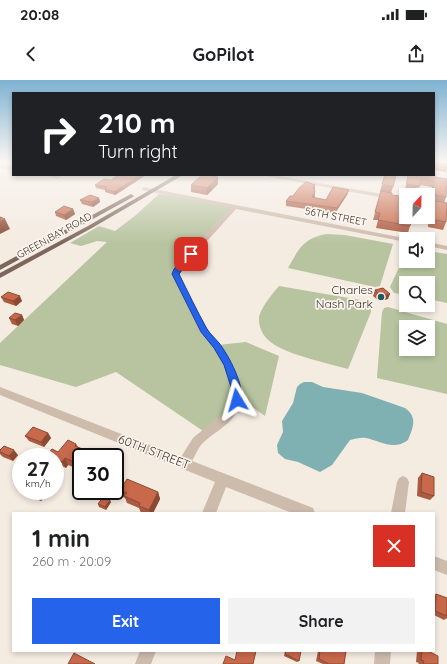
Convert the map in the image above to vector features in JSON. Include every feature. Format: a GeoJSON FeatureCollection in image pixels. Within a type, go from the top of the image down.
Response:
{"type":"FeatureCollection","features":[{"type":"Feature","properties":{"kind":"main road","name":"GREEN BAY ROAD"},"geometry":{"type":"LineString","coordinates":[[0,276],[157,188]]}},
{"type":"Feature","properties":{"kind":"main road","name":"GREEN BAY ROAD"},"geometry":{"type":"LineString","coordinates":[[0,268],[144,189]]}},
{"type":"Feature","properties":{"kind":"street"},"geometry":{"type":"LineString","coordinates":[[339,188],[399,199]]}},
{"type":"Feature","properties":{"kind":"street","name":"56TH STREET"},"geometry":{"type":"LineString","coordinates":[[144,189],[399,239]]}},
{"type":"Feature","properties":{"kind":"street"},"geometry":{"type":"LineString","coordinates":[[435,205],[447,208]]}},
{"type":"Feature","properties":{"kind":"street"},"geometry":{"type":"LineString","coordinates":[[184,464],[197,442],[230,413],[237,400],[237,393],[234,378],[228,364],[217,346],[205,332],[175,274],[181,265],[235,206]]}},
{"type":"Feature","properties":{"kind":"street"},"geometry":{"type":"LineString","coordinates":[[435,245],[447,248]]}},
{"type":"Feature","properties":{"kind":"street","name":"60TH STREET"},"geometry":{"type":"LineString","coordinates":[[0,391],[306,512]]}},
{"type":"Feature","properties":{"kind":"street"},"geometry":{"type":"LineString","coordinates":[[209,512],[224,479]]}},
{"type":"Feature","properties":{"kind":"street"},"geometry":{"type":"LineString","coordinates":[[398,512],[403,482]]}},
{"type":"Feature","properties":{"kind":"street"},"geometry":{"type":"LineString","coordinates":[[435,563],[447,568]]}},
{"type":"Feature","properties":{"kind":"street"},"geometry":{"type":"LineString","coordinates":[[143,664],[148,652]]}},
{"type":"Feature","properties":{"kind":"street"},"geometry":{"type":"LineString","coordinates":[[382,664],[383,652]]}},
{"type":"Feature","properties":{"kind":"green space"},"geometry":{"type":"Polygon","coordinates":[[[159,194],[235,206],[176,270],[205,332],[218,345],[246,342],[279,356],[265,416],[246,402],[209,435],[116,372],[76,387],[0,365],[0,343],[107,242],[97,241],[81,246],[70,243],[99,226],[115,231],[136,215],[159,194]]]}},
{"type":"Feature","properties":{"kind":"green space"},"geometry":{"type":"Polygon","coordinates":[[[327,234],[345,235],[393,244],[380,286],[375,287],[288,268],[303,245],[312,238],[327,234]]]}},
{"type":"Feature","properties":{"kind":"green space"},"geometry":{"type":"Polygon","coordinates":[[[435,252],[447,254],[447,303],[435,300],[435,276],[399,276],[399,294],[394,293],[390,287],[399,267],[435,268],[435,252]]]}},
{"type":"Feature","properties":{"kind":"green space"},"geometry":{"type":"Polygon","coordinates":[[[279,286],[366,301],[371,307],[371,312],[348,369],[287,351],[278,347],[267,339],[261,330],[259,316],[266,302],[279,286]]]}},
{"type":"Feature","properties":{"kind":"green space"},"geometry":{"type":"Polygon","coordinates":[[[388,307],[399,310],[399,312],[405,312],[433,320],[399,320],[399,356],[435,356],[435,321],[447,324],[447,394],[377,378],[382,312],[384,308],[388,307]]]}},
{"type":"Feature","properties":{"kind":"water"},"geometry":{"type":"Polygon","coordinates":[[[304,382],[312,382],[323,387],[362,393],[405,408],[412,415],[413,419],[413,427],[408,440],[398,445],[392,445],[364,438],[350,440],[332,465],[320,472],[298,462],[285,459],[278,453],[277,445],[283,432],[282,421],[293,403],[297,387],[304,382]]]}},
{"type":"Feature","properties":{"kind":"building"},"geometry":{"type":"Polygon","coordinates":[[[106,188],[120,188],[114,192],[106,188]]]}},
{"type":"Feature","properties":{"kind":"building"},"geometry":{"type":"Polygon","coordinates":[[[299,188],[314,188],[315,191],[312,197],[326,200],[332,188],[349,190],[337,208],[286,201],[290,196],[293,196],[299,188]]]}},
{"type":"Feature","properties":{"kind":"building"},"geometry":{"type":"Polygon","coordinates":[[[435,188],[446,188],[446,197],[436,194],[435,188]]]}},
{"type":"Feature","properties":{"kind":"building"},"geometry":{"type":"Polygon","coordinates":[[[381,191],[399,196],[399,224],[378,220],[380,213],[375,212],[381,191]]]}},
{"type":"Feature","properties":{"kind":"building"},"geometry":{"type":"Polygon","coordinates":[[[90,195],[99,198],[92,202],[80,200],[90,195]]]}},
{"type":"Feature","properties":{"kind":"building"},"geometry":{"type":"Polygon","coordinates":[[[436,201],[447,203],[446,222],[435,220],[436,201]]]}},
{"type":"Feature","properties":{"kind":"building"},"geometry":{"type":"Polygon","coordinates":[[[64,206],[73,209],[64,215],[55,212],[64,206]]]}},
{"type":"Feature","properties":{"kind":"building"},"geometry":{"type":"Polygon","coordinates":[[[0,217],[5,219],[0,222],[0,217]]]}},
{"type":"Feature","properties":{"kind":"building"},"geometry":{"type":"Polygon","coordinates":[[[399,224],[410,224],[410,226],[399,224]]]}},
{"type":"Feature","properties":{"kind":"building"},"geometry":{"type":"Polygon","coordinates":[[[383,288],[390,294],[381,296],[375,290],[383,288]]]}},
{"type":"Feature","properties":{"kind":"building"},"geometry":{"type":"Polygon","coordinates":[[[8,292],[20,296],[13,301],[1,297],[8,292]]]}},
{"type":"Feature","properties":{"kind":"building"},"geometry":{"type":"Polygon","coordinates":[[[15,313],[22,315],[15,320],[9,318],[15,313]]]}},
{"type":"Feature","properties":{"kind":"building"},"geometry":{"type":"Polygon","coordinates":[[[33,427],[48,433],[41,442],[25,436],[33,427]]]}},
{"type":"Feature","properties":{"kind":"building"},"geometry":{"type":"Polygon","coordinates":[[[68,440],[80,448],[72,448],[72,461],[65,458],[64,459],[64,448],[61,448],[68,440]]]}},
{"type":"Feature","properties":{"kind":"building"},"geometry":{"type":"Polygon","coordinates":[[[4,446],[12,449],[12,452],[9,456],[0,452],[4,446]]]}},
{"type":"Feature","properties":{"kind":"building"},"geometry":{"type":"Polygon","coordinates":[[[422,473],[434,477],[434,496],[421,492],[422,473]]]}},
{"type":"Feature","properties":{"kind":"building"},"geometry":{"type":"Polygon","coordinates":[[[127,479],[158,492],[149,510],[139,506],[140,503],[124,496],[127,493],[124,492],[124,484],[127,479]]]}},
{"type":"Feature","properties":{"kind":"building"},"geometry":{"type":"Polygon","coordinates":[[[101,500],[110,500],[105,507],[98,504],[101,500]]]}},
{"type":"Feature","properties":{"kind":"building"},"geometry":{"type":"Polygon","coordinates":[[[436,594],[447,598],[447,616],[435,611],[436,594]]]}},
{"type":"Feature","properties":{"kind":"building"},"geometry":{"type":"Polygon","coordinates":[[[237,652],[256,652],[253,664],[223,664],[226,656],[235,660],[237,652]]]}},
{"type":"Feature","properties":{"kind":"building"},"geometry":{"type":"Polygon","coordinates":[[[286,652],[301,652],[299,661],[285,654],[286,652]]]}},
{"type":"Feature","properties":{"kind":"building"},"geometry":{"type":"Polygon","coordinates":[[[320,652],[346,652],[344,664],[329,664],[319,659],[320,652]]]}},
{"type":"Feature","properties":{"kind":"building"},"geometry":{"type":"Polygon","coordinates":[[[422,652],[430,652],[438,656],[438,664],[423,664],[424,661],[421,660],[422,652]]]}},
{"type":"Feature","properties":{"kind":"building"},"geometry":{"type":"Polygon","coordinates":[[[74,653],[95,664],[68,664],[74,653]]]}},
{"type":"Feature","properties":{"kind":"place","name":"Charles Nash Park"},"geometry":{"type":"Point","coordinates":[381,297]}},
{"type":"Feature","properties":{"kind":"route"},"geometry":{"type":"LineString","coordinates":[[191,254],[176,270],[175,274],[205,332],[217,346],[228,364],[234,378],[237,400]]}}]}
